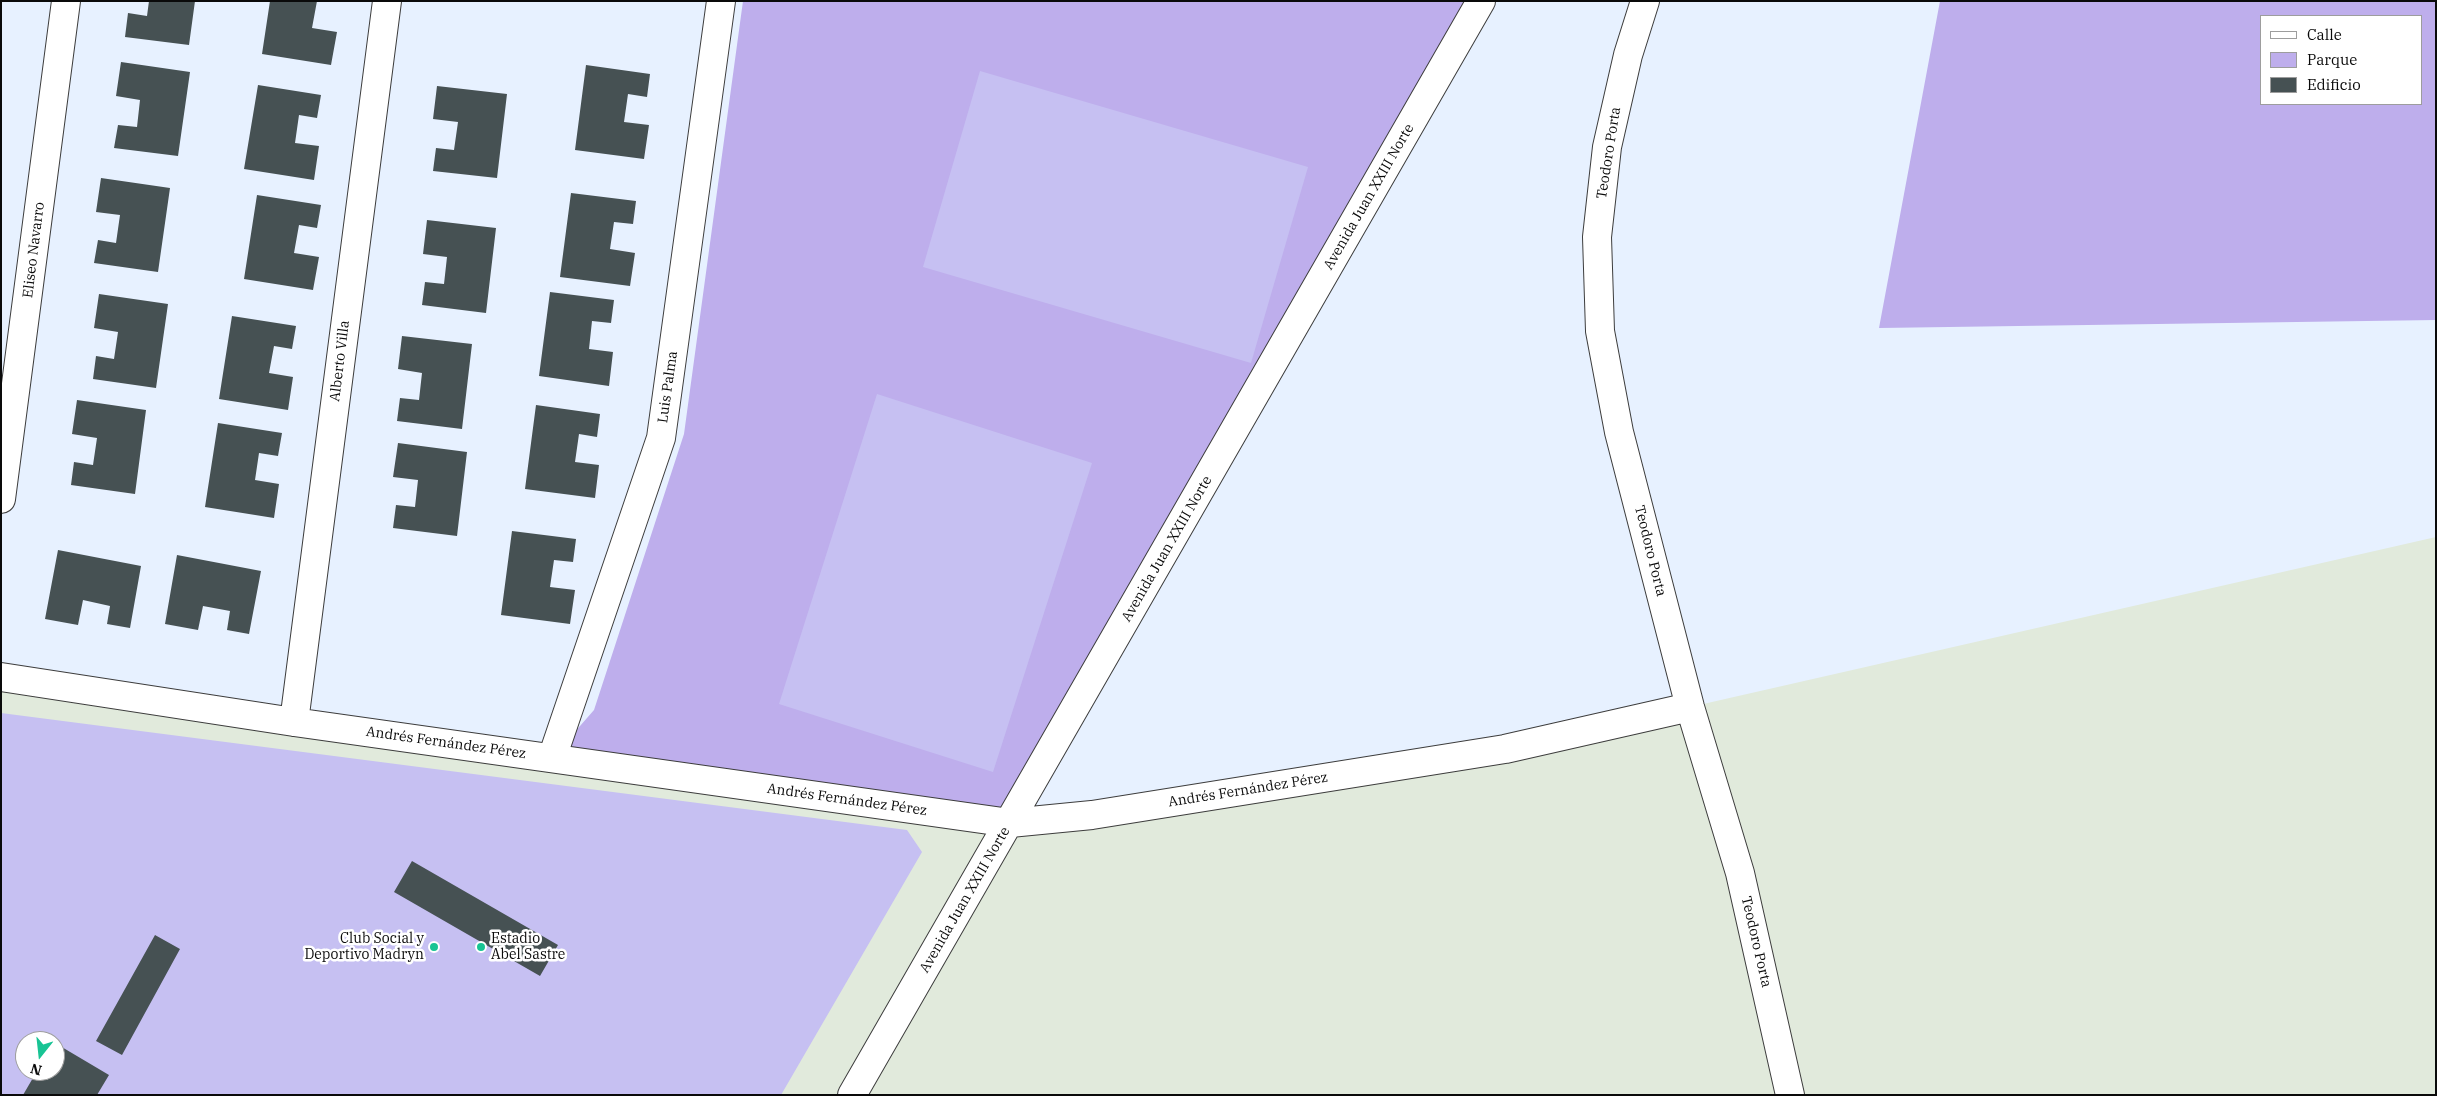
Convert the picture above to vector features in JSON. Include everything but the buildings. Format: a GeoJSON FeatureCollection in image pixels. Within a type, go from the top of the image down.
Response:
{"type":"FeatureCollection","features":[{"type":"Feature","properties":{"kind":"street","name":"Eliseo Navarro"},"geometry":{"type":"LineString","coordinates":[[1,499],[66,1]]}},
{"type":"Feature","properties":{"kind":"street","name":"Alberto Villa"},"geometry":{"type":"LineString","coordinates":[[294,722],[386,1]]}},
{"type":"Feature","properties":{"kind":"street","name":"Luis Palma"},"geometry":{"type":"LineString","coordinates":[[552,758],[661,438],[721,1]]}},
{"type":"Feature","properties":{"kind":"street","name":"Avenida Juan XXIII Norte"},"geometry":{"type":"LineString","coordinates":[[852,1095],[1010,824],[1481,1]]}},
{"type":"Feature","properties":{"kind":"street","name":"Teodoro Porta"},"geometry":{"type":"LineString","coordinates":[[1645,1],[1628,55],[1607,147],[1597,237],[1600,332],[1619,432],[1690,707],[1740,873],[1790,1095]]}},
{"type":"Feature","properties":{"kind":"street","name":"Andrés Fernández Pérez"},"geometry":{"type":"LineString","coordinates":[[1,677],[294,722],[1010,824],[1092,815],[1505,749],[1690,707]]}},
{"type":"Feature","properties":{"kind":"shaded area"},"geometry":{"type":"Polygon","coordinates":[[[980,71],[1308,167],[1251,363],[923,267],[980,71]]]}},
{"type":"Feature","properties":{"kind":"shaded area"},"geometry":{"type":"Polygon","coordinates":[[[877,394],[1092,463],[993,772],[779,704],[877,394]]]}},
{"type":"Feature","properties":{"kind":"shaded area"},"geometry":{"type":"Polygon","coordinates":[[[2436,537],[2436,1095],[1,1095],[1,677],[1010,823],[1690,707],[2436,537]]]}},
{"type":"Feature","properties":{"kind":"shaded area","name":"Club Social y Deportivo Madryn"},"geometry":{"type":"Polygon","coordinates":[[[1,713],[907,830],[922,852],[781,1095],[1,1095],[1,713]]]}},
{"type":"Feature","properties":{"kind":"green space"},"geometry":{"type":"Polygon","coordinates":[[[743,1],[1481,1],[1010,823],[552,758],[594,710],[684,434],[743,1]]]}},
{"type":"Feature","properties":{"kind":"green space"},"geometry":{"type":"Polygon","coordinates":[[[1940,1],[2436,1],[2436,320],[1879,328],[1940,1]]]}},
{"type":"Feature","properties":{"kind":"place","name":"Club Social y Deportivo Madryn"},"geometry":{"type":"Point","coordinates":[434,947]}},
{"type":"Feature","properties":{"kind":"place","name":"Estadio Abel Sastre"},"geometry":{"type":"Point","coordinates":[481,947]}}]}
